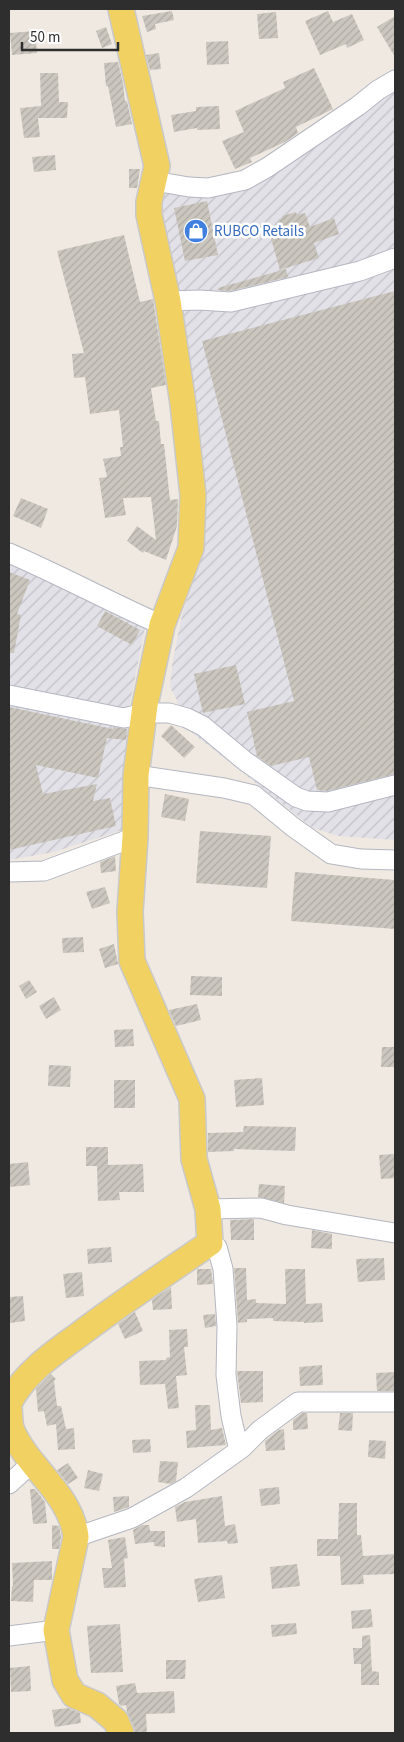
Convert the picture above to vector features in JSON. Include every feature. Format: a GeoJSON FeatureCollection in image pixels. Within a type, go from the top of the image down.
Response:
{"type":"FeatureCollection","features":[{"type":"Feature","properties":{"kind":"main road"},"geometry":{"type":"LineString","coordinates":[[9,1403],[15,1391],[48,1358],[101,1317],[210,1243],[208,1209],[194,1159],[192,1099],[132,961],[130,912],[135,837],[136,775],[144,713],[162,626],[191,548],[193,495],[183,404],[168,301],[149,214],[149,202],[157,166],[121,9]]}},
{"type":"Feature","properties":{"kind":"main road"},"geometry":{"type":"LineString","coordinates":[[9,1408],[12,1430],[32,1463],[60,1496],[74,1524],[76,1537],[56,1630],[65,1680],[74,1695],[97,1705],[116,1721],[121,1733]]}},
{"type":"Feature","properties":{"kind":"street"},"geometry":{"type":"LineString","coordinates":[[154,181],[208,188],[245,180],[268,167],[395,80]]}},
{"type":"Feature","properties":{"kind":"street"},"geometry":{"type":"LineString","coordinates":[[168,301],[231,302],[360,271],[395,258]]}},
{"type":"Feature","properties":{"kind":"street"},"geometry":{"type":"LineString","coordinates":[[9,552],[162,626]]}},
{"type":"Feature","properties":{"kind":"street"},"geometry":{"type":"LineString","coordinates":[[9,695],[124,718],[144,713],[169,713],[187,718],[203,726],[252,766],[296,797],[307,800],[328,802],[395,785]]}},
{"type":"Feature","properties":{"kind":"street"},"geometry":{"type":"LineString","coordinates":[[136,775],[224,788],[254,795],[293,827],[331,854],[361,859],[395,860]]}},
{"type":"Feature","properties":{"kind":"street"},"geometry":{"type":"LineString","coordinates":[[9,872],[44,871],[135,837]]}},
{"type":"Feature","properties":{"kind":"street"},"geometry":{"type":"LineString","coordinates":[[208,1209],[261,1208],[287,1215],[395,1233]]}},
{"type":"Feature","properties":{"kind":"street"},"geometry":{"type":"LineString","coordinates":[[210,1243],[217,1247],[223,1269],[227,1326],[226,1375],[231,1416],[239,1450]]}},
{"type":"Feature","properties":{"kind":"street"},"geometry":{"type":"LineString","coordinates":[[76,1537],[132,1518],[186,1488],[239,1450],[260,1430],[298,1402],[395,1402]]}},
{"type":"Feature","properties":{"kind":"street"},"geometry":{"type":"LineString","coordinates":[[9,1484],[32,1463]]}},
{"type":"Feature","properties":{"kind":"street"},"geometry":{"type":"LineString","coordinates":[[9,1636],[56,1630]]}},
{"type":"Feature","properties":{"kind":"shaded area"},"geometry":{"type":"Polygon","coordinates":[[[391,89],[395,92],[395,840],[338,836],[313,828],[180,723],[177,700],[170,687],[172,665],[182,615],[204,548],[204,465],[198,414],[173,293],[157,194],[232,193],[266,177],[391,89]]]}},
{"type":"Feature","properties":{"kind":"shaded area"},"geometry":{"type":"Polygon","coordinates":[[[9,563],[98,603],[145,627],[130,704],[127,799],[122,830],[54,852],[9,860],[9,563]]]}},
{"type":"Feature","properties":{"kind":"building"},"geometry":{"type":"Polygon","coordinates":[[[172,11],[174,20],[155,24],[156,29],[147,32],[142,16],[172,11]]]}},
{"type":"Feature","properties":{"kind":"building"},"geometry":{"type":"Polygon","coordinates":[[[328,11],[333,22],[352,14],[364,40],[347,48],[346,44],[320,55],[305,21],[328,11]]]}},
{"type":"Feature","properties":{"kind":"building"},"geometry":{"type":"Polygon","coordinates":[[[276,12],[278,38],[259,39],[257,14],[276,12]]]}},
{"type":"Feature","properties":{"kind":"building"},"geometry":{"type":"Polygon","coordinates":[[[395,16],[395,57],[377,27],[395,16]]]}},
{"type":"Feature","properties":{"kind":"building"},"geometry":{"type":"Polygon","coordinates":[[[106,27],[112,44],[102,48],[96,31],[106,27]]]}},
{"type":"Feature","properties":{"kind":"building"},"geometry":{"type":"Polygon","coordinates":[[[35,31],[37,53],[12,55],[10,33],[35,31]]]}},
{"type":"Feature","properties":{"kind":"building"},"geometry":{"type":"Polygon","coordinates":[[[228,41],[229,64],[207,65],[206,42],[228,41]]]}},
{"type":"Feature","properties":{"kind":"building"},"geometry":{"type":"Polygon","coordinates":[[[159,53],[161,69],[150,70],[146,55],[159,53]]]}},
{"type":"Feature","properties":{"kind":"building"},"geometry":{"type":"Polygon","coordinates":[[[118,62],[125,101],[127,101],[132,124],[116,127],[108,86],[106,86],[104,63],[118,62]]]}},
{"type":"Feature","properties":{"kind":"building"},"geometry":{"type":"Polygon","coordinates":[[[314,68],[333,109],[296,127],[298,133],[285,142],[250,158],[252,162],[235,169],[222,141],[244,132],[235,111],[285,88],[283,82],[314,68]]]}},
{"type":"Feature","properties":{"kind":"building"},"geometry":{"type":"Polygon","coordinates":[[[40,73],[58,73],[59,102],[68,102],[67,118],[38,118],[40,137],[24,138],[20,108],[41,106],[40,73]]]}},
{"type":"Feature","properties":{"kind":"building"},"geometry":{"type":"Polygon","coordinates":[[[219,106],[220,129],[197,130],[197,128],[174,132],[171,115],[196,111],[196,107],[219,106]]]}},
{"type":"Feature","properties":{"kind":"building"},"geometry":{"type":"Polygon","coordinates":[[[55,155],[56,170],[34,172],[32,157],[55,155]]]}},
{"type":"Feature","properties":{"kind":"building"},"geometry":{"type":"Polygon","coordinates":[[[129,169],[140,169],[137,188],[129,188],[129,169]]]}},
{"type":"Feature","properties":{"kind":"building","name":"RUBCO Retails"},"geometry":{"type":"Polygon","coordinates":[[[207,201],[218,255],[185,261],[174,208],[207,201]]]}},
{"type":"Feature","properties":{"kind":"building"},"geometry":{"type":"Polygon","coordinates":[[[296,212],[297,215],[305,213],[310,227],[334,218],[339,234],[314,243],[319,258],[280,270],[270,235],[276,233],[274,227],[279,225],[278,220],[283,218],[282,216],[296,212]]]}},
{"type":"Feature","properties":{"kind":"building"},"geometry":{"type":"Polygon","coordinates":[[[124,235],[140,302],[153,299],[166,385],[151,388],[156,421],[159,421],[161,444],[164,444],[170,500],[178,499],[177,526],[166,560],[144,551],[143,553],[127,541],[137,526],[156,540],[151,497],[123,498],[126,515],[105,518],[99,478],[107,477],[103,459],[121,456],[120,447],[123,447],[119,410],[90,414],[85,377],[74,378],[72,354],[84,353],[57,251],[124,235]]]}},
{"type":"Feature","properties":{"kind":"building"},"geometry":{"type":"Polygon","coordinates":[[[286,269],[288,277],[230,291],[218,290],[218,288],[286,269]]]}},
{"type":"Feature","properties":{"kind":"building"},"geometry":{"type":"Polygon","coordinates":[[[395,291],[395,774],[327,791],[317,790],[309,757],[271,766],[257,756],[247,712],[294,701],[202,341],[395,291]]]}},
{"type":"Feature","properties":{"kind":"building"},"geometry":{"type":"Polygon","coordinates":[[[21,498],[48,509],[41,528],[13,516],[21,498]]]}},
{"type":"Feature","properties":{"kind":"building"},"geometry":{"type":"Polygon","coordinates":[[[9,572],[30,580],[17,614],[21,615],[14,653],[9,653],[9,572]]]}},
{"type":"Feature","properties":{"kind":"building"},"geometry":{"type":"Polygon","coordinates":[[[105,611],[140,630],[132,645],[97,626],[105,611]]]}},
{"type":"Feature","properties":{"kind":"building"},"geometry":{"type":"Polygon","coordinates":[[[236,665],[245,704],[203,713],[194,674],[236,665]]]}},
{"type":"Feature","properties":{"kind":"building"},"geometry":{"type":"Polygon","coordinates":[[[9,707],[113,729],[113,727],[127,729],[126,740],[107,738],[98,778],[36,765],[43,794],[97,784],[93,801],[110,798],[116,826],[9,850],[9,707]]]}},
{"type":"Feature","properties":{"kind":"building"},"geometry":{"type":"Polygon","coordinates":[[[171,725],[195,747],[184,758],[161,736],[171,725]]]}},
{"type":"Feature","properties":{"kind":"building"},"geometry":{"type":"Polygon","coordinates":[[[165,794],[189,799],[185,821],[161,817],[165,794]]]}},
{"type":"Feature","properties":{"kind":"building"},"geometry":{"type":"Polygon","coordinates":[[[200,831],[271,836],[267,888],[196,883],[200,831]]]}},
{"type":"Feature","properties":{"kind":"building"},"geometry":{"type":"Polygon","coordinates":[[[115,856],[116,871],[101,873],[100,862],[115,856]]]}},
{"type":"Feature","properties":{"kind":"building"},"geometry":{"type":"Polygon","coordinates":[[[295,872],[395,880],[395,929],[291,921],[295,872]]]}},
{"type":"Feature","properties":{"kind":"building"},"geometry":{"type":"Polygon","coordinates":[[[105,887],[110,903],[92,909],[86,892],[105,887]]]}},
{"type":"Feature","properties":{"kind":"building"},"geometry":{"type":"Polygon","coordinates":[[[83,937],[84,952],[63,953],[62,938],[83,937]]]}},
{"type":"Feature","properties":{"kind":"building"},"geometry":{"type":"Polygon","coordinates":[[[114,944],[118,964],[105,968],[99,949],[114,944]]]}},
{"type":"Feature","properties":{"kind":"building"},"geometry":{"type":"Polygon","coordinates":[[[191,976],[222,977],[222,996],[190,995],[191,976]]]}},
{"type":"Feature","properties":{"kind":"building"},"geometry":{"type":"Polygon","coordinates":[[[29,980],[37,992],[26,999],[19,986],[29,980]]]}},
{"type":"Feature","properties":{"kind":"building"},"geometry":{"type":"Polygon","coordinates":[[[54,997],[61,1010],[46,1019],[39,1006],[54,997]]]}},
{"type":"Feature","properties":{"kind":"building"},"geometry":{"type":"Polygon","coordinates":[[[197,1004],[201,1020],[176,1026],[169,1010],[197,1004]]]}},
{"type":"Feature","properties":{"kind":"building"},"geometry":{"type":"Polygon","coordinates":[[[133,1029],[134,1046],[115,1047],[114,1030],[133,1029]]]}},
{"type":"Feature","properties":{"kind":"building"},"geometry":{"type":"Polygon","coordinates":[[[382,1047],[395,1047],[395,1067],[381,1067],[382,1047]]]}},
{"type":"Feature","properties":{"kind":"building"},"geometry":{"type":"Polygon","coordinates":[[[49,1065],[71,1066],[70,1087],[48,1086],[49,1065]]]}},
{"type":"Feature","properties":{"kind":"building"},"geometry":{"type":"Polygon","coordinates":[[[262,1078],[264,1105],[236,1107],[234,1080],[262,1078]]]}},
{"type":"Feature","properties":{"kind":"building"},"geometry":{"type":"Polygon","coordinates":[[[114,1080],[135,1080],[135,1108],[114,1108],[114,1080]]]}},
{"type":"Feature","properties":{"kind":"building"},"geometry":{"type":"Polygon","coordinates":[[[244,1126],[296,1127],[295,1151],[234,1149],[234,1151],[208,1152],[208,1133],[243,1132],[244,1126]]]}},
{"type":"Feature","properties":{"kind":"building"},"geometry":{"type":"Polygon","coordinates":[[[86,1147],[108,1147],[108,1165],[143,1164],[144,1192],[119,1192],[120,1200],[98,1201],[97,1166],[86,1166],[86,1147]]]}},
{"type":"Feature","properties":{"kind":"building"},"geometry":{"type":"Polygon","coordinates":[[[395,1154],[395,1178],[381,1179],[379,1155],[395,1154]]]}},
{"type":"Feature","properties":{"kind":"building"},"geometry":{"type":"Polygon","coordinates":[[[28,1162],[30,1185],[9,1187],[9,1164],[28,1162]]]}},
{"type":"Feature","properties":{"kind":"building"},"geometry":{"type":"Polygon","coordinates":[[[259,1184],[285,1186],[284,1203],[258,1197],[259,1184]]]}},
{"type":"Feature","properties":{"kind":"building"},"geometry":{"type":"Polygon","coordinates":[[[254,1219],[254,1240],[231,1240],[230,1220],[254,1219]]]}},
{"type":"Feature","properties":{"kind":"building"},"geometry":{"type":"Polygon","coordinates":[[[312,1230],[332,1234],[332,1249],[311,1248],[312,1230]]]}},
{"type":"Feature","properties":{"kind":"building"},"geometry":{"type":"Polygon","coordinates":[[[111,1247],[112,1262],[88,1264],[87,1249],[111,1247]]]}},
{"type":"Feature","properties":{"kind":"building"},"geometry":{"type":"Polygon","coordinates":[[[384,1258],[385,1280],[358,1282],[356,1259],[384,1258]]]}},
{"type":"Feature","properties":{"kind":"building"},"geometry":{"type":"Polygon","coordinates":[[[234,1268],[246,1268],[247,1300],[256,1299],[256,1303],[286,1304],[285,1269],[305,1269],[306,1304],[322,1303],[323,1322],[273,1321],[273,1318],[247,1319],[247,1322],[238,1323],[234,1268]]]}},
{"type":"Feature","properties":{"kind":"building"},"geometry":{"type":"Polygon","coordinates":[[[197,1269],[211,1269],[213,1284],[197,1285],[197,1269]]]}},
{"type":"Feature","properties":{"kind":"building"},"geometry":{"type":"Polygon","coordinates":[[[82,1272],[84,1296],[66,1298],[63,1274],[82,1272]]]}},
{"type":"Feature","properties":{"kind":"building"},"geometry":{"type":"Polygon","coordinates":[[[171,1287],[172,1309],[153,1310],[152,1300],[171,1287]]]}},
{"type":"Feature","properties":{"kind":"building"},"geometry":{"type":"Polygon","coordinates":[[[23,1296],[25,1321],[9,1323],[9,1297],[23,1296]]]}},
{"type":"Feature","properties":{"kind":"building"},"geometry":{"type":"Polygon","coordinates":[[[135,1312],[143,1331],[125,1339],[118,1324],[135,1312]]]}},
{"type":"Feature","properties":{"kind":"building"},"geometry":{"type":"Polygon","coordinates":[[[215,1314],[216,1326],[205,1328],[203,1315],[215,1314]]]}},
{"type":"Feature","properties":{"kind":"building"},"geometry":{"type":"Polygon","coordinates":[[[187,1329],[188,1347],[184,1347],[187,1375],[176,1376],[179,1408],[168,1409],[165,1384],[140,1385],[139,1361],[166,1360],[166,1358],[170,1357],[169,1330],[187,1329]]]}},
{"type":"Feature","properties":{"kind":"building"},"geometry":{"type":"Polygon","coordinates":[[[322,1365],[323,1385],[300,1386],[299,1367],[322,1365]]]}},
{"type":"Feature","properties":{"kind":"building"},"geometry":{"type":"Polygon","coordinates":[[[237,1371],[263,1371],[263,1402],[241,1403],[237,1371]]]}},
{"type":"Feature","properties":{"kind":"building"},"geometry":{"type":"Polygon","coordinates":[[[395,1372],[395,1391],[377,1391],[376,1373],[395,1372]]]}},
{"type":"Feature","properties":{"kind":"building"},"geometry":{"type":"Polygon","coordinates":[[[51,1374],[56,1379],[54,1381],[57,1406],[61,1406],[66,1429],[74,1428],[75,1449],[58,1450],[56,1424],[47,1426],[44,1411],[38,1412],[36,1389],[51,1374]]]}},
{"type":"Feature","properties":{"kind":"building"},"geometry":{"type":"Polygon","coordinates":[[[195,1405],[210,1405],[211,1430],[222,1428],[226,1445],[187,1448],[186,1431],[196,1430],[195,1405]]]}},
{"type":"Feature","properties":{"kind":"building"},"geometry":{"type":"Polygon","coordinates":[[[302,1413],[307,1413],[308,1429],[293,1430],[293,1420],[302,1413]]]}},
{"type":"Feature","properties":{"kind":"building"},"geometry":{"type":"Polygon","coordinates":[[[340,1413],[353,1413],[352,1431],[338,1430],[340,1413]]]}},
{"type":"Feature","properties":{"kind":"building"},"geometry":{"type":"Polygon","coordinates":[[[284,1429],[285,1450],[266,1451],[265,1441],[279,1430],[284,1429]]]}},
{"type":"Feature","properties":{"kind":"building"},"geometry":{"type":"Polygon","coordinates":[[[150,1439],[151,1452],[133,1453],[132,1440],[150,1439]]]}},
{"type":"Feature","properties":{"kind":"building"},"geometry":{"type":"Polygon","coordinates":[[[369,1440],[386,1441],[385,1459],[368,1457],[369,1440]]]}},
{"type":"Feature","properties":{"kind":"building"},"geometry":{"type":"Polygon","coordinates":[[[160,1461],[178,1462],[176,1481],[171,1484],[158,1482],[160,1461]]]}},
{"type":"Feature","properties":{"kind":"building"},"geometry":{"type":"Polygon","coordinates":[[[68,1463],[78,1478],[68,1484],[57,1470],[68,1463]]]}},
{"type":"Feature","properties":{"kind":"building"},"geometry":{"type":"Polygon","coordinates":[[[88,1470],[103,1474],[99,1491],[84,1488],[88,1470]]]}},
{"type":"Feature","properties":{"kind":"building"},"geometry":{"type":"Polygon","coordinates":[[[279,1487],[280,1504],[261,1506],[259,1489],[279,1487]]]}},
{"type":"Feature","properties":{"kind":"building"},"geometry":{"type":"Polygon","coordinates":[[[30,1489],[35,1489],[45,1502],[47,1523],[33,1524],[30,1489]]]}},
{"type":"Feature","properties":{"kind":"building"},"geometry":{"type":"Polygon","coordinates":[[[129,1496],[129,1507],[114,1512],[113,1497],[129,1496]]]}},
{"type":"Feature","properties":{"kind":"building"},"geometry":{"type":"Polygon","coordinates":[[[222,1496],[225,1526],[235,1524],[238,1543],[228,1544],[227,1541],[198,1543],[196,1519],[177,1522],[175,1507],[185,1502],[222,1496]]]}},
{"type":"Feature","properties":{"kind":"building"},"geometry":{"type":"Polygon","coordinates":[[[339,1503],[357,1503],[357,1535],[361,1535],[363,1556],[395,1554],[395,1574],[363,1575],[364,1584],[341,1585],[340,1556],[317,1556],[317,1539],[338,1539],[339,1503]]]}},
{"type":"Feature","properties":{"kind":"building"},"geometry":{"type":"Polygon","coordinates":[[[52,1525],[59,1526],[61,1537],[59,1549],[52,1549],[52,1525]]]}},
{"type":"Feature","properties":{"kind":"building"},"geometry":{"type":"Polygon","coordinates":[[[142,1525],[149,1525],[150,1531],[165,1531],[165,1547],[154,1546],[154,1542],[135,1544],[133,1530],[142,1525]]]}},
{"type":"Feature","properties":{"kind":"building"},"geometry":{"type":"Polygon","coordinates":[[[125,1537],[128,1558],[124,1559],[126,1587],[104,1588],[102,1568],[112,1568],[108,1540],[125,1537]]]}},
{"type":"Feature","properties":{"kind":"building"},"geometry":{"type":"Polygon","coordinates":[[[52,1561],[52,1580],[34,1580],[33,1602],[11,1601],[13,1586],[12,1563],[52,1561]]]}},
{"type":"Feature","properties":{"kind":"building"},"geometry":{"type":"Polygon","coordinates":[[[297,1564],[300,1586],[272,1589],[270,1567],[297,1564]]]}},
{"type":"Feature","properties":{"kind":"building"},"geometry":{"type":"Polygon","coordinates":[[[222,1575],[225,1598],[198,1602],[194,1579],[222,1575]]]}},
{"type":"Feature","properties":{"kind":"building"},"geometry":{"type":"Polygon","coordinates":[[[371,1609],[373,1627],[352,1629],[351,1611],[371,1609]]]}},
{"type":"Feature","properties":{"kind":"building"},"geometry":{"type":"Polygon","coordinates":[[[296,1623],[297,1634],[272,1637],[271,1625],[296,1623]]]}},
{"type":"Feature","properties":{"kind":"building"},"geometry":{"type":"Polygon","coordinates":[[[120,1624],[123,1672],[91,1673],[87,1626],[120,1624]]]}},
{"type":"Feature","properties":{"kind":"building"},"geometry":{"type":"Polygon","coordinates":[[[370,1635],[372,1671],[379,1672],[379,1685],[361,1685],[361,1664],[354,1664],[353,1648],[362,1648],[362,1636],[370,1635]]]}},
{"type":"Feature","properties":{"kind":"building"},"geometry":{"type":"Polygon","coordinates":[[[166,1660],[186,1660],[185,1679],[166,1679],[166,1660]]]}},
{"type":"Feature","properties":{"kind":"building"},"geometry":{"type":"Polygon","coordinates":[[[30,1666],[31,1691],[11,1692],[10,1668],[30,1666]]]}},
{"type":"Feature","properties":{"kind":"building"},"geometry":{"type":"Polygon","coordinates":[[[135,1683],[137,1693],[174,1691],[175,1713],[146,1714],[147,1733],[135,1733],[126,1705],[121,1706],[119,1704],[116,1686],[135,1683]]]}},
{"type":"Feature","properties":{"kind":"building"},"geometry":{"type":"Polygon","coordinates":[[[68,1708],[80,1713],[81,1723],[55,1727],[52,1710],[68,1708]]]}},
{"type":"Feature","properties":{"kind":"place","name":"RUBCO Retails"},"geometry":{"type":"Point","coordinates":[196,231]}}]}
